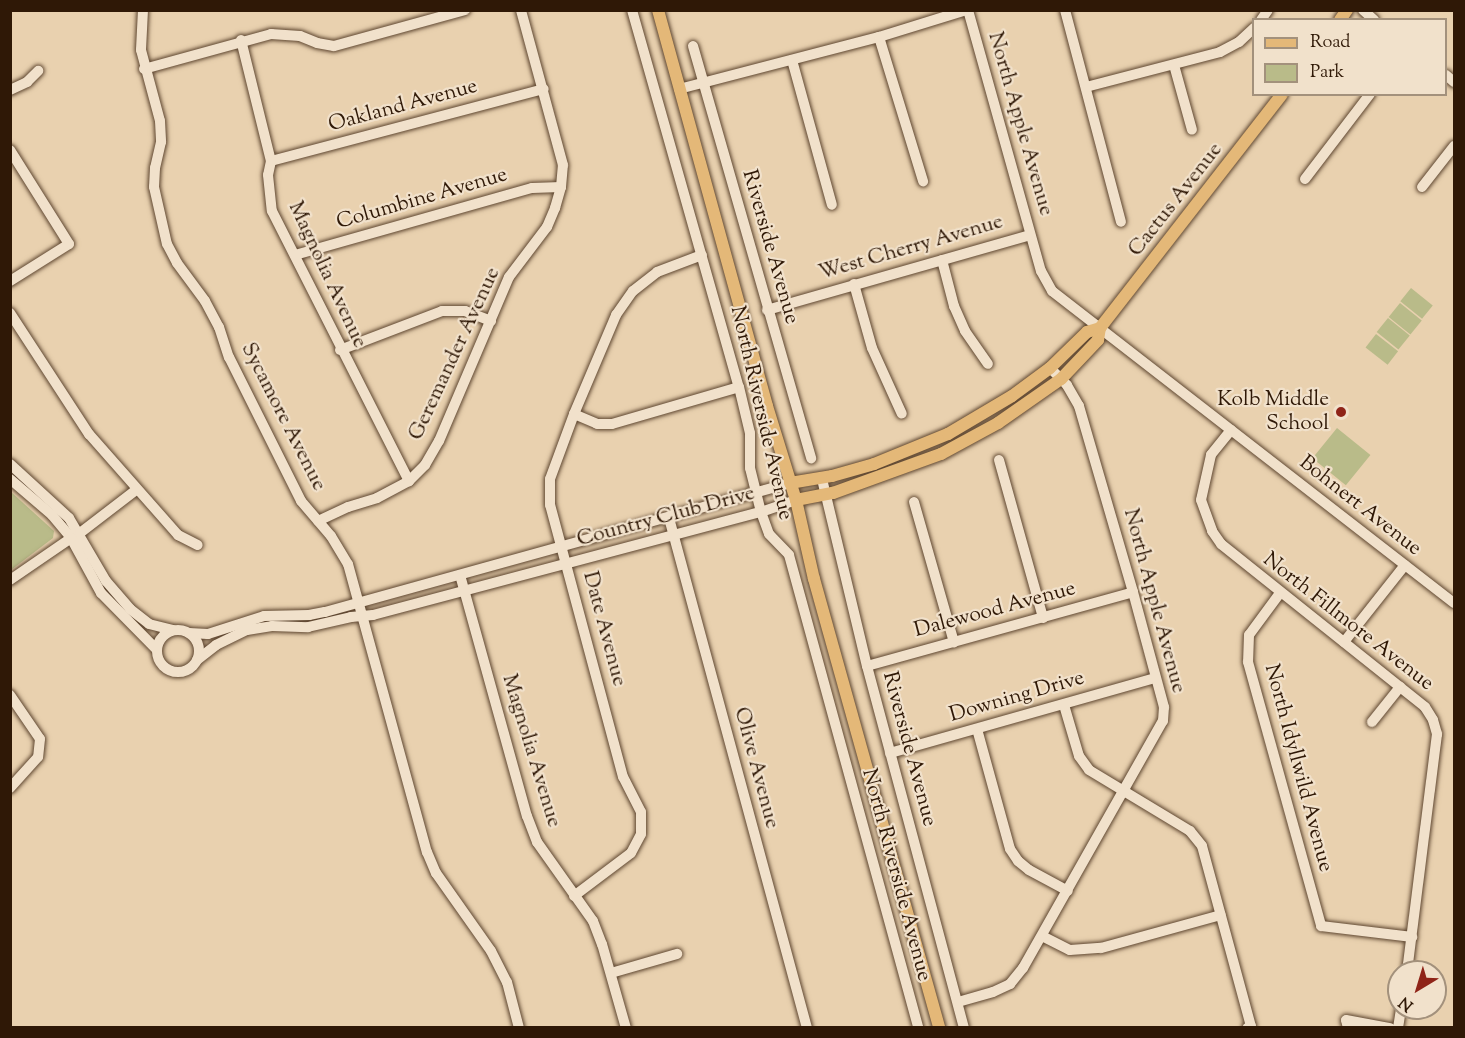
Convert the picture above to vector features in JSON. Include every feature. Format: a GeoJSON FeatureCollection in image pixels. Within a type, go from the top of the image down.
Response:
{"type":"FeatureCollection","features":[{"type":"Feature","properties":{"kind":"main road","name":"North Riverside Avenue"},"geometry":{"type":"LineString","coordinates":[[658,10],[796,501],[814,579],[939,1028]]}},
{"type":"Feature","properties":{"kind":"main road","name":"Cactus Avenue"},"geometry":{"type":"LineString","coordinates":[[1100,328],[1280,96]]}},
{"type":"Feature","properties":{"kind":"main road","name":"Country Club Drive"},"geometry":{"type":"LineString","coordinates":[[790,483],[827,478],[874,464],[948,434],[1012,396],[1050,368],[1087,332],[1100,328],[1098,340],[1061,379],[1031,402],[970,440],[911,467],[826,495],[796,501]]}},
{"type":"Feature","properties":{"kind":"street","name":"Sycamore Avenue"},"geometry":{"type":"LineString","coordinates":[[143,10],[141,50],[159,121],[161,142],[155,168],[154,188],[167,244],[177,263],[206,301],[219,327],[229,357],[288,477],[302,501],[342,551],[364,616],[427,852],[436,873],[491,951],[507,982],[519,1028]]}},
{"type":"Feature","properties":{"kind":"street"},"geometry":{"type":"LineString","coordinates":[[144,69],[241,40],[271,34],[287,34],[334,46],[465,10]]}},
{"type":"Feature","properties":{"kind":"street","name":"Geremander Avenue"},"geometry":{"type":"LineString","coordinates":[[318,520],[377,498],[409,481],[425,465],[439,441],[509,278],[547,226],[561,188],[563,165],[521,10]]}},
{"type":"Feature","properties":{"kind":"street","name":"North Riverside Avenue"},"geometry":{"type":"LineString","coordinates":[[632,10],[739,387],[750,433],[750,468],[761,512],[769,534],[789,555],[918,1028]]}},
{"type":"Feature","properties":{"kind":"street"},"geometry":{"type":"LineString","coordinates":[[679,89],[879,37],[967,10]]}},
{"type":"Feature","properties":{"kind":"street","name":"North Apple Avenue"},"geometry":{"type":"LineString","coordinates":[[967,10],[1041,271],[1052,291],[1100,328]]}},
{"type":"Feature","properties":{"kind":"street"},"geometry":{"type":"LineString","coordinates":[[1065,10],[1121,222]]}},
{"type":"Feature","properties":{"kind":"street"},"geometry":{"type":"LineString","coordinates":[[1086,87],[1220,52],[1239,42],[1252,30]]}},
{"type":"Feature","properties":{"kind":"street"},"geometry":{"type":"LineString","coordinates":[[879,37],[923,181]]}},
{"type":"Feature","properties":{"kind":"street","name":"Magnolia Avenue"},"geometry":{"type":"LineString","coordinates":[[241,40],[272,161],[268,175],[273,211],[280,230],[295,255],[340,350],[409,481]]}},
{"type":"Feature","properties":{"kind":"street","name":"Riverside Avenue"},"geometry":{"type":"LineString","coordinates":[[693,46],[811,459]]}},
{"type":"Feature","properties":{"kind":"street"},"geometry":{"type":"LineString","coordinates":[[792,60],[832,205]]}},
{"type":"Feature","properties":{"kind":"street"},"geometry":{"type":"LineString","coordinates":[[1174,65],[1192,130]]}},
{"type":"Feature","properties":{"kind":"street"},"geometry":{"type":"LineString","coordinates":[[10,90],[27,82],[38,71]]}},
{"type":"Feature","properties":{"kind":"street","name":"Oakland Avenue"},"geometry":{"type":"LineString","coordinates":[[272,161],[544,89]]}},
{"type":"Feature","properties":{"kind":"street"},"geometry":{"type":"LineString","coordinates":[[1305,179],[1368,96]]}},
{"type":"Feature","properties":{"kind":"street"},"geometry":{"type":"LineString","coordinates":[[1422,188],[1455,146]]}},
{"type":"Feature","properties":{"kind":"street"},"geometry":{"type":"LineString","coordinates":[[10,150],[69,244],[10,281]]}},
{"type":"Feature","properties":{"kind":"street","name":"Columbine Avenue"},"geometry":{"type":"LineString","coordinates":[[295,255],[532,188],[561,188]]}},
{"type":"Feature","properties":{"kind":"street","name":"West Cherry Avenue"},"geometry":{"type":"LineString","coordinates":[[767,310],[1030,235]]}},
{"type":"Feature","properties":{"kind":"street","name":"Date Avenue"},"geometry":{"type":"LineString","coordinates":[[574,896],[631,853],[641,834],[641,812],[623,777],[550,505],[550,479],[574,414],[616,315],[633,291],[657,272],[702,255]]}},
{"type":"Feature","properties":{"kind":"street"},"geometry":{"type":"LineString","coordinates":[[942,260],[954,306],[965,332],[988,364]]}},
{"type":"Feature","properties":{"kind":"street"},"geometry":{"type":"LineString","coordinates":[[854,284],[872,348],[902,414]]}},
{"type":"Feature","properties":{"kind":"street"},"geometry":{"type":"LineString","coordinates":[[340,350],[442,310],[465,311],[491,321]]}},
{"type":"Feature","properties":{"kind":"street"},"geometry":{"type":"LineString","coordinates":[[10,313],[74,415],[136,490],[178,535],[198,545]]}},
{"type":"Feature","properties":{"kind":"street","name":"Bohnert Avenue"},"geometry":{"type":"LineString","coordinates":[[1100,328],[1455,603]]}},
{"type":"Feature","properties":{"kind":"street","name":"North Apple Avenue"},"geometry":{"type":"LineString","coordinates":[[958,1002],[993,992],[1010,984],[1042,936],[1163,721],[1164,707],[1079,406],[1061,379],[1050,368]]}},
{"type":"Feature","properties":{"kind":"street"},"geometry":{"type":"LineString","coordinates":[[574,414],[597,424],[612,424],[739,387]]}},
{"type":"Feature","properties":{"kind":"street","name":"North Fillmore Avenue"},"geometry":{"type":"LineString","coordinates":[[1231,430],[1211,455],[1201,500],[1212,531],[1221,544],[1280,593],[1425,707],[1437,734],[1409,960]]}},
{"type":"Feature","properties":{"kind":"street"},"geometry":{"type":"LineString","coordinates":[[999,460],[1043,618]]}},
{"type":"Feature","properties":{"kind":"street"},"geometry":{"type":"LineString","coordinates":[[10,464],[58,504],[75,535],[101,593],[157,650],[161,664],[174,672],[189,669],[197,660],[198,645],[189,633],[146,622],[121,600],[75,535],[10,479]]}},
{"type":"Feature","properties":{"kind":"street","name":"Riverside Avenue"},"geometry":{"type":"LineString","coordinates":[[827,478],[826,495],[867,666],[964,1028]]}},
{"type":"Feature","properties":{"kind":"street","name":"Country Club Drive"},"geometry":{"type":"LineString","coordinates":[[189,633],[208,634],[250,618],[309,615],[790,483]]}},
{"type":"Feature","properties":{"kind":"street"},"geometry":{"type":"LineString","coordinates":[[10,580],[136,490]]}},
{"type":"Feature","properties":{"kind":"street","name":"Country Club Drive"},"geometry":{"type":"LineString","coordinates":[[197,660],[216,645],[247,630],[272,626],[308,627],[364,616],[566,565],[796,501]]}},
{"type":"Feature","properties":{"kind":"street"},"geometry":{"type":"LineString","coordinates":[[914,502],[954,642]]}},
{"type":"Feature","properties":{"kind":"street","name":"Olive Avenue"},"geometry":{"type":"LineString","coordinates":[[669,518],[807,1028]]}},
{"type":"Feature","properties":{"kind":"street"},"geometry":{"type":"LineString","coordinates":[[1344,642],[1405,565]]}},
{"type":"Feature","properties":{"kind":"street","name":"Magnolia Avenue"},"geometry":{"type":"LineString","coordinates":[[460,575],[527,816],[537,842],[593,921],[626,1028]]}},
{"type":"Feature","properties":{"kind":"street","name":"Dalewood Avenue"},"geometry":{"type":"LineString","coordinates":[[867,666],[1133,592]]}},
{"type":"Feature","properties":{"kind":"street","name":"North Idyllwild Avenue"},"geometry":{"type":"LineString","coordinates":[[1280,593],[1249,635],[1248,662],[1321,926],[1412,937]]}},
{"type":"Feature","properties":{"kind":"street"},"geometry":{"type":"LineString","coordinates":[[157,650],[161,638],[173,630]]}},
{"type":"Feature","properties":{"kind":"street","name":"Downing Drive"},"geometry":{"type":"LineString","coordinates":[[890,753],[1155,678]]}},
{"type":"Feature","properties":{"kind":"street"},"geometry":{"type":"LineString","coordinates":[[1372,722],[1400,687]]}},
{"type":"Feature","properties":{"kind":"street"},"geometry":{"type":"LineString","coordinates":[[10,694],[40,739],[38,757],[10,788]]}},
{"type":"Feature","properties":{"kind":"street"},"geometry":{"type":"LineString","coordinates":[[1064,705],[1079,756],[1089,770],[1190,831],[1202,846],[1251,1026],[1247,1028]]}},
{"type":"Feature","properties":{"kind":"street"},"geometry":{"type":"LineString","coordinates":[[977,729],[1010,849],[1018,861],[1029,870],[1068,891]]}},
{"type":"Feature","properties":{"kind":"street"},"geometry":{"type":"LineString","coordinates":[[1042,936],[1070,950],[1101,948],[1221,915]]}},
{"type":"Feature","properties":{"kind":"street"},"geometry":{"type":"LineString","coordinates":[[610,973],[677,954]]}},
{"type":"Feature","properties":{"kind":"street"},"geometry":{"type":"LineString","coordinates":[[1347,1024],[1390,1028]]}},
{"type":"Feature","properties":{"kind":"green space"},"geometry":{"type":"Polygon","coordinates":[[[1411,288],[1433,306],[1422,319],[1400,301],[1411,288]]]}},
{"type":"Feature","properties":{"kind":"green space"},"geometry":{"type":"Polygon","coordinates":[[[1400,303],[1422,321],[1410,335],[1389,317],[1400,303]]]}},
{"type":"Feature","properties":{"kind":"green space"},"geometry":{"type":"Polygon","coordinates":[[[1388,318],[1410,336],[1398,350],[1377,332],[1388,318]]]}},
{"type":"Feature","properties":{"kind":"green space"},"geometry":{"type":"Polygon","coordinates":[[[1376,334],[1398,351],[1388,365],[1366,347],[1376,334]]]}},
{"type":"Feature","properties":{"kind":"green space"},"geometry":{"type":"Polygon","coordinates":[[[1337,428],[1370,455],[1346,485],[1312,458],[1337,428]]]}},
{"type":"Feature","properties":{"kind":"green space"},"geometry":{"type":"Polygon","coordinates":[[[10,491],[54,531],[53,538],[11,570],[10,491]]]}},
{"type":"Feature","properties":{"kind":"place","name":"Kolb Middle School"},"geometry":{"type":"Point","coordinates":[1341,412]}}]}
